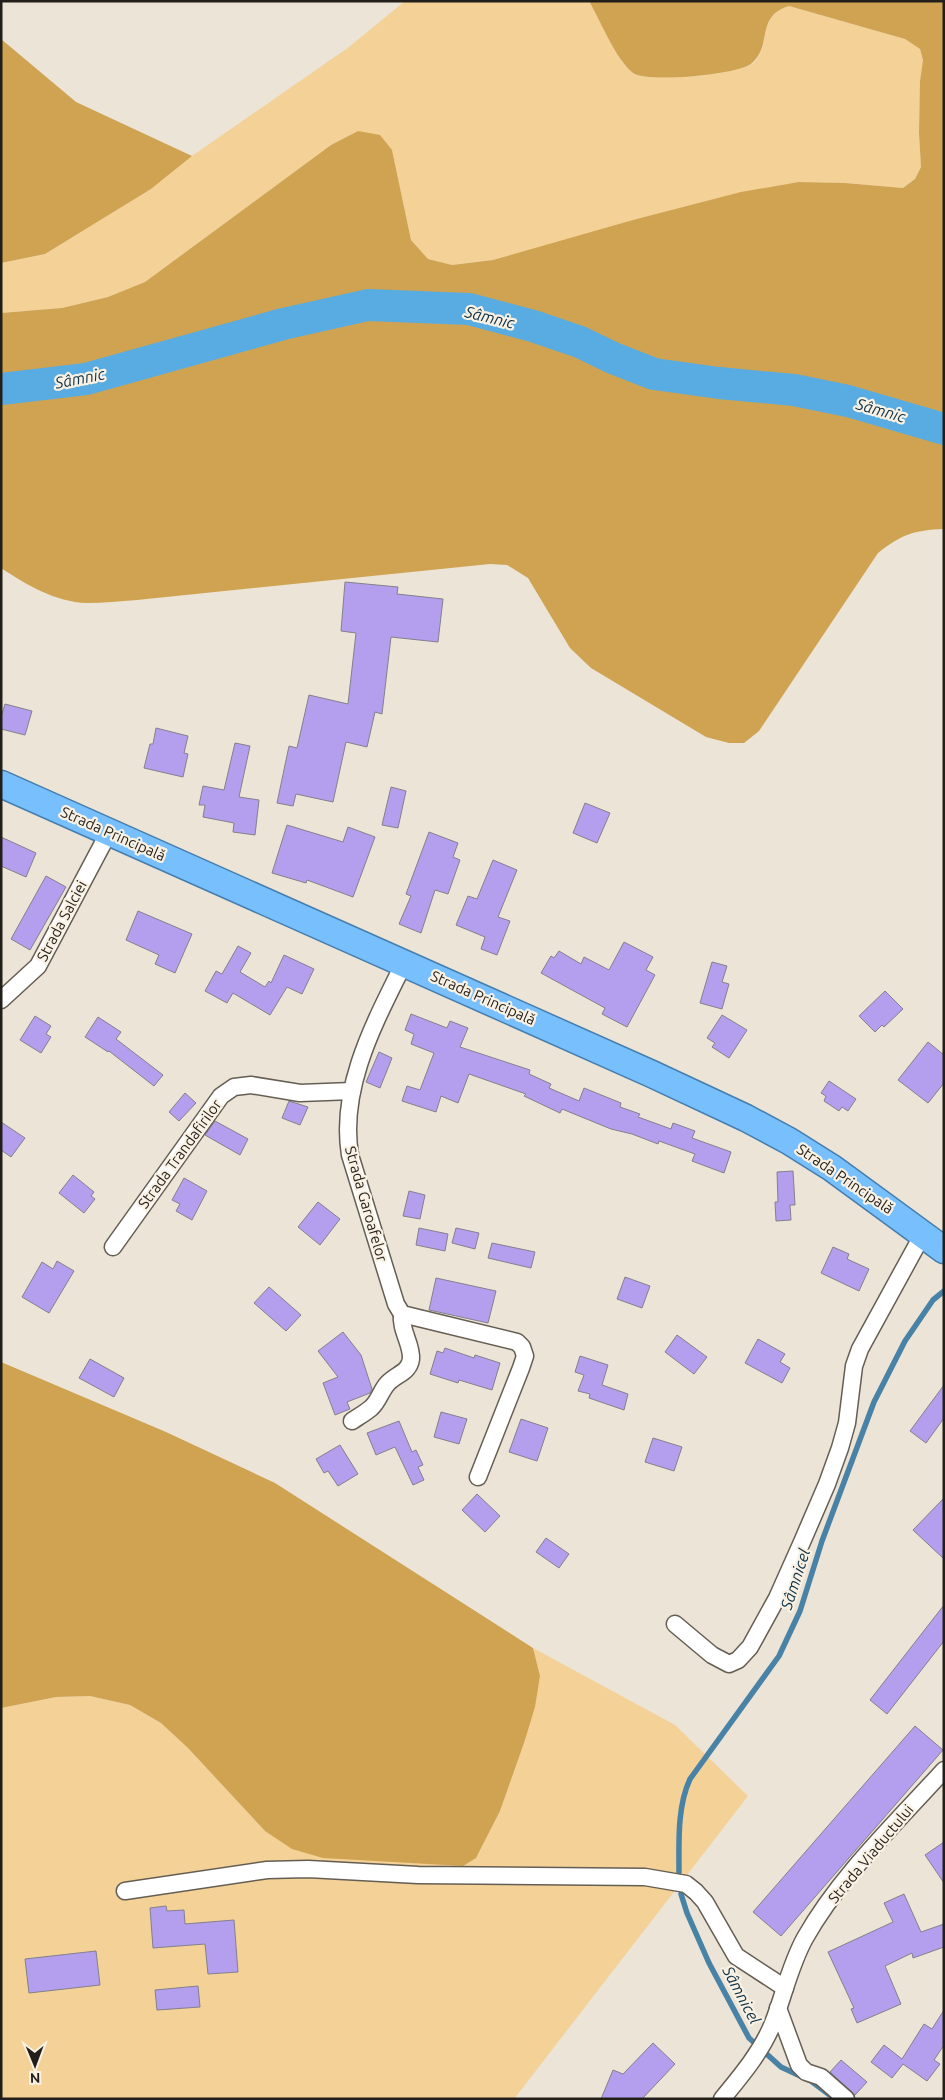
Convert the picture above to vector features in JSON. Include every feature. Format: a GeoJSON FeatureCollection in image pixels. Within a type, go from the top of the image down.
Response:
{"type":"FeatureCollection","features":[{"type":"Feature","properties":{"kind":"highway","name":"Strada Principală"},"geometry":{"type":"LineString","coordinates":[[1,784],[404,963],[746,1118],[832,1168],[944,1250]]}},
{"type":"Feature","properties":{"kind":"street","name":"Strada Salciei"},"geometry":{"type":"LineString","coordinates":[[1,1000],[38,966],[109,832]]}},
{"type":"Feature","properties":{"kind":"street"},"geometry":{"type":"LineString","coordinates":[[352,1091],[364,1049],[404,963]]}},
{"type":"Feature","properties":{"kind":"street","name":"Strada Trandafirilor"},"geometry":{"type":"LineString","coordinates":[[114,1247],[221,1096],[234,1087],[250,1085],[300,1093],[352,1091]]}},
{"type":"Feature","properties":{"kind":"street","name":"Strada Garoafelor"},"geometry":{"type":"LineString","coordinates":[[352,1091],[347,1126],[350,1155],[396,1304],[402,1314],[401,1323],[411,1357],[409,1366],[386,1385],[372,1408],[352,1421]]}},
{"type":"Feature","properties":{"kind":"street"},"geometry":{"type":"LineString","coordinates":[[675,1624],[712,1655],[729,1664],[738,1660],[750,1647],[777,1598],[827,1484],[847,1423],[850,1386],[860,1349],[923,1234]]}},
{"type":"Feature","properties":{"kind":"street"},"geometry":{"type":"LineString","coordinates":[[402,1314],[516,1342],[522,1347],[524,1356],[521,1368],[478,1477]]}},
{"type":"Feature","properties":{"kind":"street","name":"Strada Viaductului"},"geometry":{"type":"LineString","coordinates":[[722,2099],[751,2062],[765,2040],[793,1962],[806,1937],[860,1862],[944,1770]]}},
{"type":"Feature","properties":{"kind":"street"},"geometry":{"type":"LineString","coordinates":[[125,1891],[267,1870],[308,1868],[418,1875],[645,1877],[686,1884],[705,1902],[736,1956],[785,1988]]}},
{"type":"Feature","properties":{"kind":"street"},"geometry":{"type":"LineString","coordinates":[[778,2008],[799,2065],[806,2072],[821,2077],[831,2084],[846,2099]]}},
{"type":"Feature","properties":{"kind":"shaded area"},"geometry":{"type":"Polygon","coordinates":[[[405,1],[589,1],[620,58],[633,73],[641,76],[693,76],[731,71],[745,67],[753,63],[759,56],[768,24],[772,17],[789,6],[905,39],[920,49],[923,60],[920,81],[919,133],[921,167],[915,179],[903,188],[845,183],[799,182],[493,260],[452,265],[428,259],[411,240],[392,150],[358,131],[331,145],[145,282],[108,297],[62,308],[1,313],[1,263],[45,254],[151,189],[192,156],[349,47],[405,1]]]}},
{"type":"Feature","properties":{"kind":"shaded area"},"geometry":{"type":"Polygon","coordinates":[[[589,1],[944,1],[944,529],[916,532],[901,538],[878,553],[759,731],[744,743],[729,743],[706,737],[591,668],[570,648],[528,578],[507,565],[490,564],[137,600],[87,603],[64,600],[42,592],[1,568],[1,313],[62,308],[108,297],[145,282],[331,145],[358,131],[380,135],[392,150],[411,240],[428,259],[452,265],[493,260],[633,220],[741,192],[799,182],[845,183],[903,188],[915,179],[921,167],[919,133],[920,81],[923,60],[920,49],[905,39],[789,6],[772,17],[758,56],[752,63],[744,67],[713,74],[693,76],[641,76],[633,73],[620,58],[589,1]]]}},
{"type":"Feature","properties":{"kind":"shaded area"},"geometry":{"type":"Polygon","coordinates":[[[1,39],[76,102],[192,156],[151,189],[45,254],[1,263],[1,39]]]}},
{"type":"Feature","properties":{"kind":"shaded area"},"geometry":{"type":"Polygon","coordinates":[[[1,1362],[166,1432],[275,1483],[533,1648],[540,1676],[535,1707],[500,1811],[476,1858],[463,1866],[323,1858],[292,1849],[265,1831],[188,1748],[161,1723],[130,1705],[90,1696],[56,1697],[1,1708],[1,1362]]]}},
{"type":"Feature","properties":{"kind":"shaded area"},"geometry":{"type":"Polygon","coordinates":[[[533,1648],[675,1725],[748,1796],[514,2099],[1,2099],[1,1708],[56,1697],[90,1696],[130,1705],[161,1723],[188,1748],[265,1831],[476,1858],[500,1811],[524,1743],[540,1677],[533,1648]]]}},
{"type":"Feature","properties":{"kind":"building"},"geometry":{"type":"Polygon","coordinates":[[[345,582],[398,587],[397,594],[443,599],[438,642],[391,637],[382,714],[375,712],[367,747],[346,742],[333,802],[296,794],[293,806],[277,803],[289,746],[297,748],[309,695],[348,704],[356,633],[341,631],[345,582]]]}},
{"type":"Feature","properties":{"kind":"building"},"geometry":{"type":"Polygon","coordinates":[[[5,704],[32,711],[25,735],[1,729],[1,717],[5,704]]]}},
{"type":"Feature","properties":{"kind":"building"},"geometry":{"type":"Polygon","coordinates":[[[156,728],[188,736],[184,753],[188,754],[183,777],[144,768],[150,744],[153,744],[156,728]]]}},
{"type":"Feature","properties":{"kind":"building"},"geometry":{"type":"Polygon","coordinates":[[[235,743],[250,746],[239,797],[259,800],[255,835],[233,832],[234,823],[203,817],[205,805],[199,805],[203,786],[224,790],[235,743]]]}},
{"type":"Feature","properties":{"kind":"building"},"geometry":{"type":"Polygon","coordinates":[[[391,787],[406,791],[398,828],[382,825],[391,787]]]}},
{"type":"Feature","properties":{"kind":"building"},"geometry":{"type":"Polygon","coordinates":[[[585,803],[610,813],[597,843],[573,833],[585,803]]]}},
{"type":"Feature","properties":{"kind":"building"},"geometry":{"type":"Polygon","coordinates":[[[287,825],[343,842],[348,827],[375,837],[353,897],[307,880],[306,883],[272,873],[287,825]]]}},
{"type":"Feature","properties":{"kind":"building"},"geometry":{"type":"Polygon","coordinates":[[[429,832],[458,843],[453,857],[460,860],[448,894],[435,890],[421,933],[399,924],[411,896],[406,894],[429,832]]]}},
{"type":"Feature","properties":{"kind":"building"},"geometry":{"type":"Polygon","coordinates":[[[1,837],[36,853],[26,877],[1,866],[1,837]]]}},
{"type":"Feature","properties":{"kind":"building"},"geometry":{"type":"Polygon","coordinates":[[[493,860],[517,870],[498,917],[510,921],[497,955],[481,949],[485,937],[456,925],[468,896],[477,899],[493,860]]]}},
{"type":"Feature","properties":{"kind":"building"},"geometry":{"type":"Polygon","coordinates":[[[46,876],[66,887],[30,950],[11,939],[46,876]]]}},
{"type":"Feature","properties":{"kind":"building"},"geometry":{"type":"Polygon","coordinates":[[[138,911],[192,934],[175,973],[155,964],[159,955],[126,940],[138,911]]]}},
{"type":"Feature","properties":{"kind":"building"},"geometry":{"type":"Polygon","coordinates":[[[624,942],[653,957],[646,970],[655,975],[627,1027],[602,1014],[605,1008],[541,973],[551,956],[554,958],[559,951],[581,964],[584,957],[609,970],[624,942]]]}},
{"type":"Feature","properties":{"kind":"building"},"geometry":{"type":"Polygon","coordinates":[[[238,946],[251,953],[240,972],[265,987],[269,981],[271,983],[284,955],[314,969],[302,994],[287,987],[270,1015],[233,993],[227,1003],[205,991],[216,971],[222,974],[238,946]]]}},
{"type":"Feature","properties":{"kind":"building"},"geometry":{"type":"Polygon","coordinates":[[[712,962],[727,966],[722,982],[729,984],[722,1009],[700,1003],[712,962]]]}},
{"type":"Feature","properties":{"kind":"building"},"geometry":{"type":"Polygon","coordinates":[[[885,991],[903,1009],[884,1027],[882,1025],[875,1032],[859,1016],[885,991]]]}},
{"type":"Feature","properties":{"kind":"building"},"geometry":{"type":"Polygon","coordinates":[[[411,1014],[447,1028],[450,1021],[468,1028],[460,1047],[530,1070],[529,1074],[551,1084],[549,1088],[579,1101],[584,1088],[621,1103],[620,1107],[640,1114],[638,1117],[671,1129],[673,1123],[695,1131],[692,1138],[731,1152],[724,1173],[692,1161],[695,1154],[659,1141],[658,1144],[632,1134],[611,1129],[562,1109],[560,1113],[524,1096],[526,1094],[469,1074],[458,1103],[441,1096],[436,1112],[402,1101],[407,1086],[420,1090],[434,1053],[411,1044],[414,1034],[405,1030],[411,1014]]]}},
{"type":"Feature","properties":{"kind":"building"},"geometry":{"type":"Polygon","coordinates":[[[722,1015],[747,1030],[729,1058],[712,1047],[715,1043],[707,1038],[722,1015]]]}},
{"type":"Feature","properties":{"kind":"building"},"geometry":{"type":"Polygon","coordinates":[[[35,1016],[51,1026],[46,1034],[51,1037],[41,1053],[20,1040],[35,1016]]]}},
{"type":"Feature","properties":{"kind":"building"},"geometry":{"type":"Polygon","coordinates":[[[98,1017],[121,1032],[116,1039],[163,1075],[154,1086],[109,1051],[85,1037],[98,1017]]]}},
{"type":"Feature","properties":{"kind":"building"},"geometry":{"type":"Polygon","coordinates":[[[928,1042],[944,1055],[944,1083],[928,1103],[898,1080],[928,1042]]]}},
{"type":"Feature","properties":{"kind":"building"},"geometry":{"type":"Polygon","coordinates":[[[379,1052],[392,1058],[380,1088],[366,1082],[379,1052]]]}},
{"type":"Feature","properties":{"kind":"building"},"geometry":{"type":"Polygon","coordinates":[[[829,1081],[856,1099],[848,1111],[842,1107],[839,1111],[824,1101],[826,1096],[821,1093],[829,1081]]]}},
{"type":"Feature","properties":{"kind":"building"},"geometry":{"type":"Polygon","coordinates":[[[185,1093],[196,1103],[179,1121],[169,1112],[185,1093]]]}},
{"type":"Feature","properties":{"kind":"building"},"geometry":{"type":"Polygon","coordinates":[[[289,1101],[308,1107],[300,1125],[282,1118],[289,1101]]]}},
{"type":"Feature","properties":{"kind":"building"},"geometry":{"type":"Polygon","coordinates":[[[215,1121],[248,1139],[240,1155],[205,1135],[215,1121]]]}},
{"type":"Feature","properties":{"kind":"building"},"geometry":{"type":"Polygon","coordinates":[[[1,1122],[25,1138],[11,1157],[1,1150],[1,1122]]]}},
{"type":"Feature","properties":{"kind":"building"},"geometry":{"type":"Polygon","coordinates":[[[793,1171],[795,1205],[790,1205],[791,1220],[776,1221],[775,1202],[778,1202],[777,1172],[793,1171]]]}},
{"type":"Feature","properties":{"kind":"building"},"geometry":{"type":"Polygon","coordinates":[[[73,1175],[94,1192],[91,1196],[95,1199],[84,1213],[59,1193],[73,1175]]]}},
{"type":"Feature","properties":{"kind":"building"},"geometry":{"type":"Polygon","coordinates":[[[184,1178],[207,1191],[192,1220],[176,1211],[180,1204],[172,1200],[184,1178]]]}},
{"type":"Feature","properties":{"kind":"building"},"geometry":{"type":"Polygon","coordinates":[[[409,1191],[425,1195],[420,1219],[403,1216],[409,1191]]]}},
{"type":"Feature","properties":{"kind":"building"},"geometry":{"type":"Polygon","coordinates":[[[318,1202],[340,1219],[320,1245],[298,1227],[318,1202]]]}},
{"type":"Feature","properties":{"kind":"building"},"geometry":{"type":"Polygon","coordinates":[[[419,1228],[448,1234],[445,1251],[416,1245],[419,1228]]]}},
{"type":"Feature","properties":{"kind":"building"},"geometry":{"type":"Polygon","coordinates":[[[456,1228],[479,1233],[475,1249],[452,1243],[456,1228]]]}},
{"type":"Feature","properties":{"kind":"building"},"geometry":{"type":"Polygon","coordinates":[[[492,1243],[535,1252],[531,1268],[488,1258],[492,1243]]]}},
{"type":"Feature","properties":{"kind":"building"},"geometry":{"type":"Polygon","coordinates":[[[833,1247],[849,1254],[847,1259],[869,1269],[859,1291],[821,1273],[833,1247]]]}},
{"type":"Feature","properties":{"kind":"building"},"geometry":{"type":"Polygon","coordinates":[[[57,1261],[74,1271],[49,1313],[22,1297],[42,1262],[53,1269],[57,1261]]]}},
{"type":"Feature","properties":{"kind":"building"},"geometry":{"type":"Polygon","coordinates":[[[625,1277],[650,1286],[642,1308],[617,1299],[625,1277]]]}},
{"type":"Feature","properties":{"kind":"building"},"geometry":{"type":"Polygon","coordinates":[[[436,1278],[496,1291],[488,1323],[429,1310],[436,1278]]]}},
{"type":"Feature","properties":{"kind":"building"},"geometry":{"type":"Polygon","coordinates":[[[269,1287],[301,1315],[286,1331],[254,1303],[269,1287]]]}},
{"type":"Feature","properties":{"kind":"building"},"geometry":{"type":"Polygon","coordinates":[[[343,1332],[361,1355],[372,1389],[370,1393],[347,1402],[350,1409],[335,1415],[323,1383],[338,1377],[318,1351],[343,1332]]]}},
{"type":"Feature","properties":{"kind":"building"},"geometry":{"type":"Polygon","coordinates":[[[677,1335],[707,1357],[694,1374],[665,1352],[677,1335]]]}},
{"type":"Feature","properties":{"kind":"building"},"geometry":{"type":"Polygon","coordinates":[[[758,1339],[785,1354],[780,1362],[790,1368],[782,1383],[745,1363],[758,1339]]]}},
{"type":"Feature","properties":{"kind":"building"},"geometry":{"type":"Polygon","coordinates":[[[445,1348],[474,1358],[475,1355],[500,1363],[492,1390],[459,1380],[458,1383],[430,1374],[437,1351],[443,1353],[445,1348]]]}},
{"type":"Feature","properties":{"kind":"building"},"geometry":{"type":"Polygon","coordinates":[[[580,1356],[608,1365],[602,1385],[628,1394],[624,1410],[589,1398],[590,1394],[578,1391],[584,1375],[575,1372],[580,1356]]]}},
{"type":"Feature","properties":{"kind":"building"},"geometry":{"type":"Polygon","coordinates":[[[90,1359],[124,1378],[114,1397],[79,1378],[90,1359]]]}},
{"type":"Feature","properties":{"kind":"building"},"geometry":{"type":"Polygon","coordinates":[[[944,1385],[944,1418],[926,1443],[910,1431],[944,1385]]]}},
{"type":"Feature","properties":{"kind":"building"},"geometry":{"type":"Polygon","coordinates":[[[441,1412],[467,1419],[459,1444],[434,1437],[441,1412]]]}},
{"type":"Feature","properties":{"kind":"building"},"geometry":{"type":"Polygon","coordinates":[[[521,1419],[548,1428],[537,1461],[509,1452],[521,1419]]]}},
{"type":"Feature","properties":{"kind":"building"},"geometry":{"type":"Polygon","coordinates":[[[399,1421],[412,1452],[416,1450],[423,1465],[418,1467],[424,1480],[413,1485],[395,1447],[376,1455],[367,1433],[399,1421]]]}},
{"type":"Feature","properties":{"kind":"building"},"geometry":{"type":"Polygon","coordinates":[[[653,1438],[682,1447],[674,1471],[645,1462],[653,1438]]]}},
{"type":"Feature","properties":{"kind":"building"},"geometry":{"type":"Polygon","coordinates":[[[340,1445],[358,1474],[338,1486],[328,1471],[324,1473],[316,1459],[340,1445]]]}},
{"type":"Feature","properties":{"kind":"building"},"geometry":{"type":"Polygon","coordinates":[[[477,1494],[500,1516],[485,1532],[462,1510],[477,1494]]]}},
{"type":"Feature","properties":{"kind":"building"},"geometry":{"type":"Polygon","coordinates":[[[944,1498],[944,1559],[913,1530],[944,1498]]]}},
{"type":"Feature","properties":{"kind":"building"},"geometry":{"type":"Polygon","coordinates":[[[546,1538],[569,1554],[559,1568],[536,1552],[546,1538]]]}},
{"type":"Feature","properties":{"kind":"building"},"geometry":{"type":"Polygon","coordinates":[[[944,1605],[944,1641],[887,1714],[870,1700],[944,1605]]]}},
{"type":"Feature","properties":{"kind":"building"},"geometry":{"type":"Polygon","coordinates":[[[915,1726],[943,1750],[781,1936],[753,1912],[915,1726]]]}},
{"type":"Feature","properties":{"kind":"building"},"geometry":{"type":"Polygon","coordinates":[[[944,1842],[944,1883],[925,1855],[944,1842]]]}},
{"type":"Feature","properties":{"kind":"building"},"geometry":{"type":"Polygon","coordinates":[[[904,1894],[921,1932],[944,1924],[944,1947],[913,1958],[912,1953],[885,1966],[901,2004],[857,2023],[851,2009],[854,2008],[828,1952],[893,1922],[884,1903],[904,1894]]]}},
{"type":"Feature","properties":{"kind":"building"},"geometry":{"type":"Polygon","coordinates":[[[166,1906],[167,1911],[184,1910],[185,1924],[234,1920],[238,1972],[208,1974],[205,1944],[153,1948],[150,1908],[166,1906]]]}},
{"type":"Feature","properties":{"kind":"building"},"geometry":{"type":"Polygon","coordinates":[[[96,1951],[100,1985],[29,1993],[25,1959],[96,1951]]]}},
{"type":"Feature","properties":{"kind":"building"},"geometry":{"type":"Polygon","coordinates":[[[198,1986],[200,2007],[157,2010],[155,1990],[198,1986]]]}},
{"type":"Feature","properties":{"kind":"building"},"geometry":{"type":"Polygon","coordinates":[[[944,2010],[944,2045],[934,2060],[940,2064],[927,2081],[903,2064],[892,2078],[871,2062],[884,2045],[902,2059],[924,2024],[932,2029],[944,2010]]]}},
{"type":"Feature","properties":{"kind":"building"},"geometry":{"type":"Polygon","coordinates":[[[653,2043],[675,2064],[642,2099],[601,2099],[613,2070],[623,2074],[653,2043]]]}},
{"type":"Feature","properties":{"kind":"building"},"geometry":{"type":"Polygon","coordinates":[[[841,2060],[867,2082],[855,2095],[830,2072],[841,2060]]]}},
{"type":"Feature","properties":{"kind":"waterway","name":"Sâmnic"},"geometry":{"type":"LineString","coordinates":[[1,389],[86,379],[283,324],[368,305],[469,309],[533,326],[580,342],[613,358],[654,374],[719,383],[794,390],[848,401],[944,429]]}},
{"type":"Feature","properties":{"kind":"waterway","name":"Sâmnicel"},"geometry":{"type":"LineString","coordinates":[[679,1872],[681,1813],[690,1779],[779,1656],[800,1611],[822,1541],[874,1402],[905,1341],[933,1300],[944,1291]]}},
{"type":"Feature","properties":{"kind":"waterway","name":"Sâmnicel"},"geometry":{"type":"LineString","coordinates":[[681,1894],[687,1913],[709,1963],[749,2038],[781,2067],[811,2081],[831,2096]]}}]}
